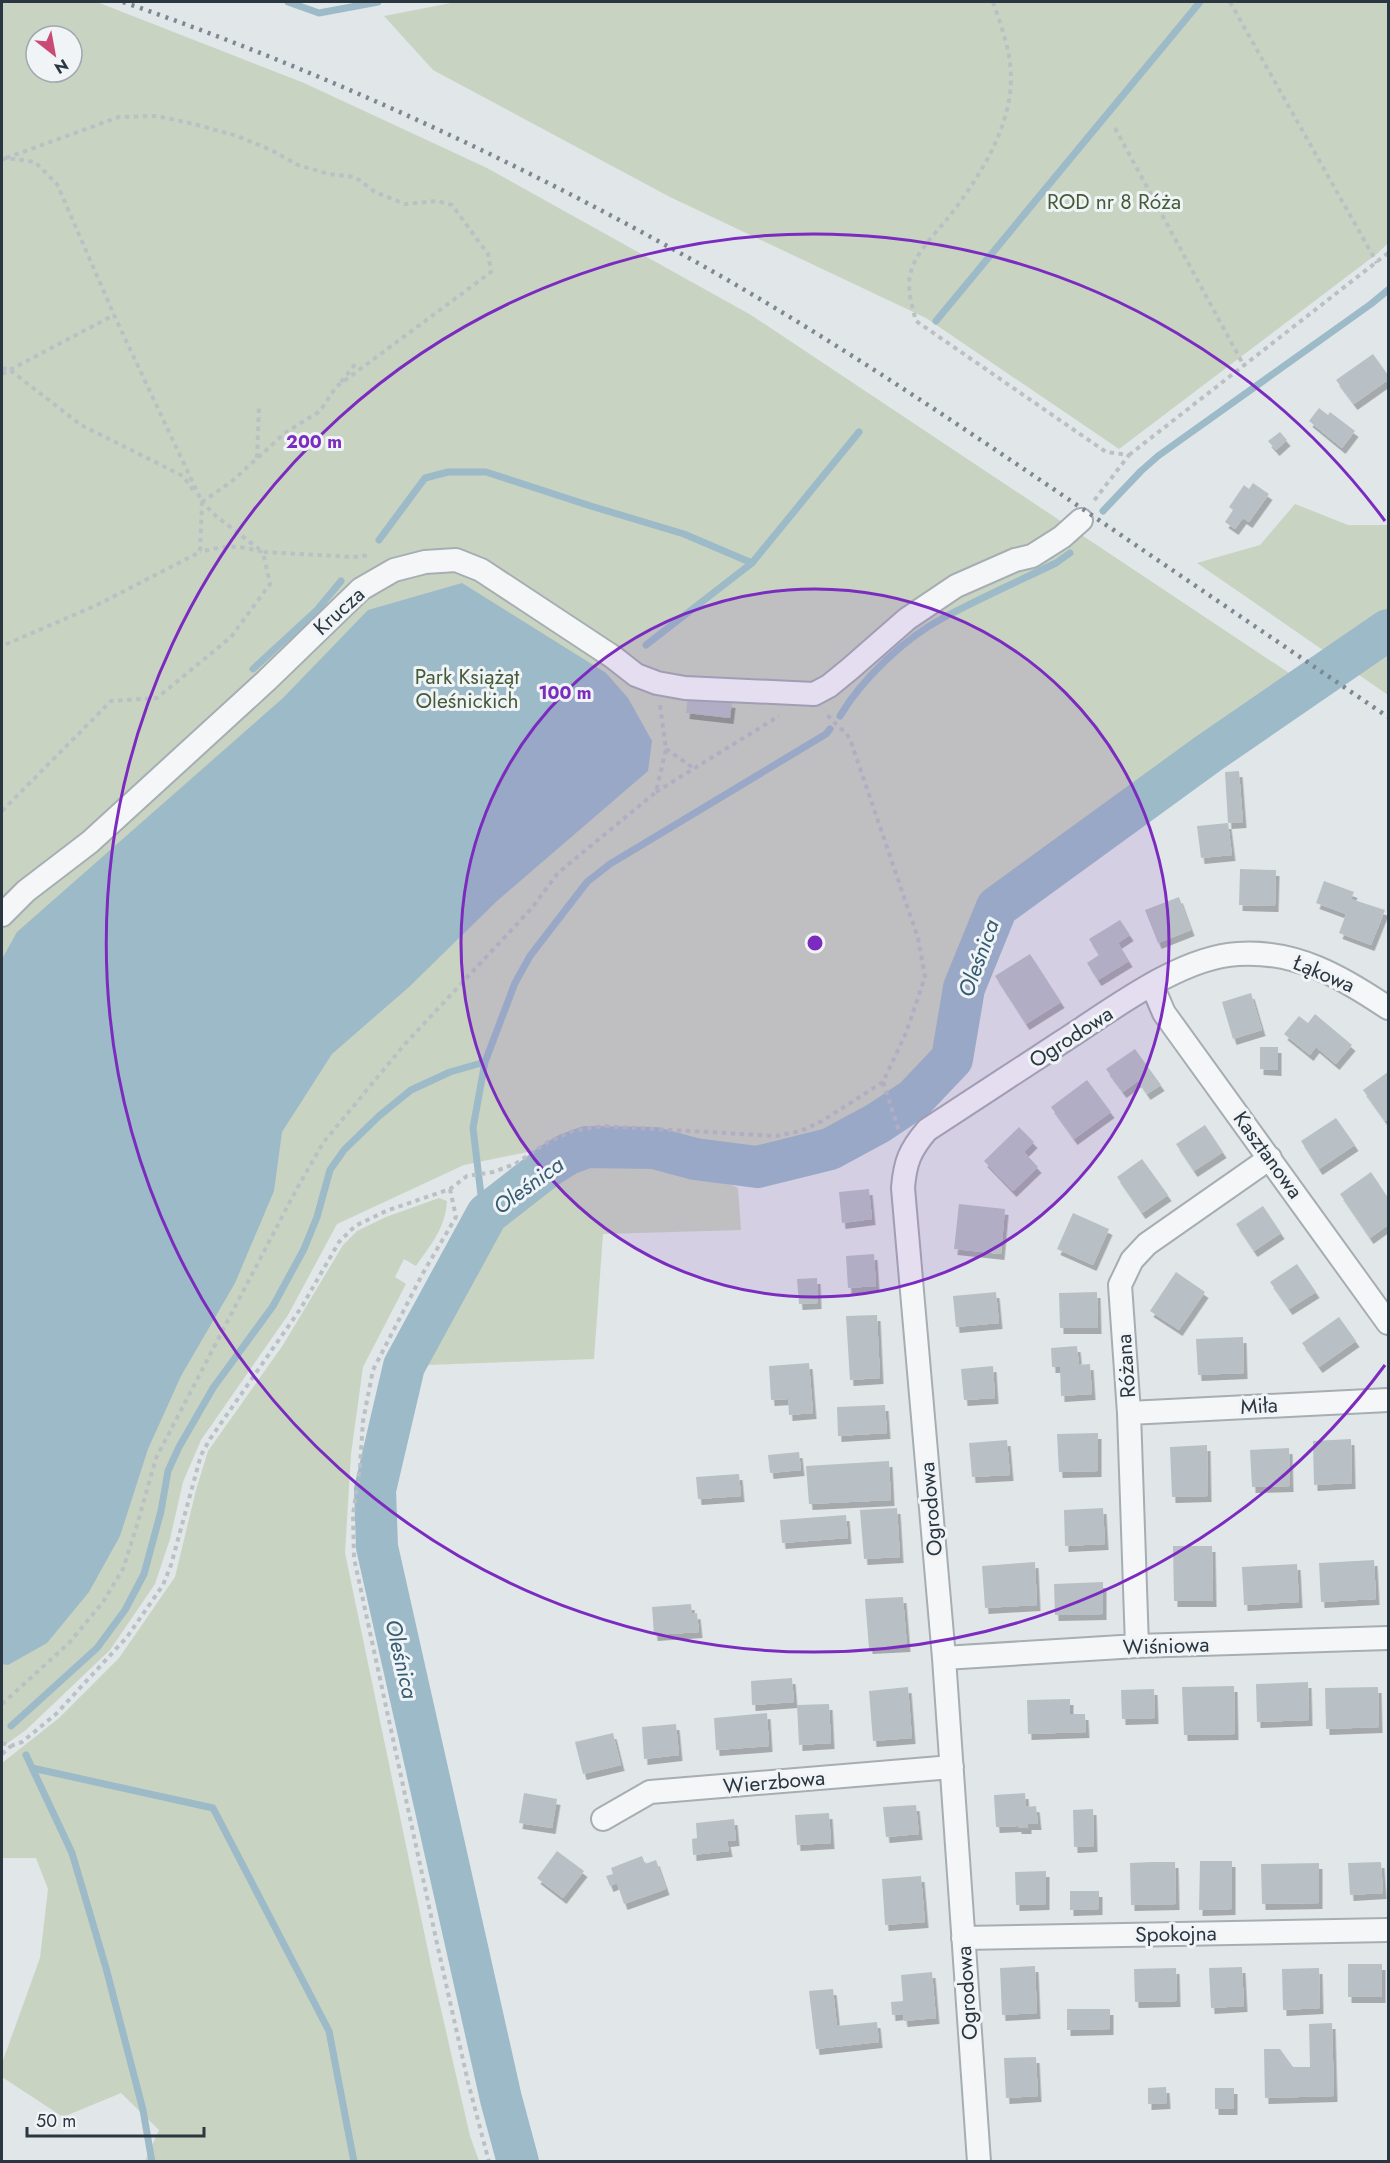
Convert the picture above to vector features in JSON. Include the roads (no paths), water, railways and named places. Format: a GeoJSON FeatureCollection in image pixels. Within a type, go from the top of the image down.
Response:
{"type":"FeatureCollection","features":[{"type":"Feature","properties":{"kind":"street","name":"Krucza"},"geometry":{"type":"LineString","coordinates":[[2,915],[26,891],[99,834],[266,681],[361,589],[394,570],[425,562],[456,560],[481,570],[613,657],[636,675],[657,683],[686,688],[814,694],[829,686],[907,619],[956,586],[1015,560],[1032,556],[1062,537],[1086,512]]}},
{"type":"Feature","properties":{"kind":"street","name":"Łąkowa"},"geometry":{"type":"LineString","coordinates":[[1152,985],[1177,971],[1201,962],[1236,954],[1269,955],[1298,959],[1323,969],[1353,984],[1389,1008]]}},
{"type":"Feature","properties":{"kind":"street","name":"Kasztanowa"},"geometry":{"type":"LineString","coordinates":[[1152,985],[1164,1012],[1389,1323]]}},
{"type":"Feature","properties":{"kind":"street","name":"Ogrodowa"},"geometry":{"type":"LineString","coordinates":[[979,2162],[944,1658],[903,1188],[905,1165],[914,1146],[927,1130],[1152,985]]}},
{"type":"Feature","properties":{"kind":"street","name":"Różana"},"geometry":{"type":"LineString","coordinates":[[1137,1646],[1129,1413],[1120,1285],[1132,1260],[1147,1244],[1270,1158]]}},
{"type":"Feature","properties":{"kind":"street","name":"Miła"},"geometry":{"type":"LineString","coordinates":[[1129,1413],[1389,1400]]}},
{"type":"Feature","properties":{"kind":"street","name":"Wiśniowa"},"geometry":{"type":"LineString","coordinates":[[944,1658],[1137,1646],[1389,1638]]}},
{"type":"Feature","properties":{"kind":"street","name":"Wierzbowa"},"geometry":{"type":"LineString","coordinates":[[603,1819],[650,1792],[952,1767]]}},
{"type":"Feature","properties":{"kind":"street","name":"Spokojna"},"geometry":{"type":"LineString","coordinates":[[963,1938],[1389,1930]]}},
{"type":"Feature","properties":{"kind":"water"},"geometry":{"type":"Polygon","coordinates":[[[462,583],[606,673],[628,698],[652,741],[648,771],[497,901],[409,987],[332,1054],[282,1132],[274,1191],[235,1283],[181,1376],[148,1449],[120,1536],[89,1592],[47,1643],[8,1665],[2,1664],[2,959],[17,932],[283,698],[368,610],[462,583]]]}},
{"type":"Feature","properties":{"kind":"waterway"},"geometry":{"type":"LineString","coordinates":[[288,2],[319,13],[378,2]]}},
{"type":"Feature","properties":{"kind":"waterway"},"geometry":{"type":"LineString","coordinates":[[936,321],[1200,2]]}},
{"type":"Feature","properties":{"kind":"waterway"},"geometry":{"type":"LineString","coordinates":[[1103,511],[1158,456],[1388,290]]}},
{"type":"Feature","properties":{"kind":"waterway"},"geometry":{"type":"LineString","coordinates":[[646,645],[752,563],[859,432]]}},
{"type":"Feature","properties":{"kind":"waterway"},"geometry":{"type":"LineString","coordinates":[[379,540],[425,478],[448,472],[486,472],[684,534],[752,563]]}},
{"type":"Feature","properties":{"kind":"waterway"},"geometry":{"type":"LineString","coordinates":[[840,716],[872,674],[900,648],[929,626],[1056,563],[1070,553]]}},
{"type":"Feature","properties":{"kind":"waterway"},"geometry":{"type":"LineString","coordinates":[[253,669],[317,610],[341,581]]}},
{"type":"Feature","properties":{"kind":"waterway","name":"Oleśnica"},"geometry":{"type":"LineString","coordinates":[[518,2162],[501,2099],[377,1547],[375,1490],[404,1366],[487,1214],[550,1165],[568,1154],[587,1147],[654,1148],[695,1159],[757,1167],[830,1149],[878,1123],[914,1099],[952,1059],[964,988],[997,907],[1209,753],[1388,630]]}},
{"type":"Feature","properties":{"kind":"waterway"},"geometry":{"type":"LineString","coordinates":[[487,1214],[481,1195],[473,1128],[485,1062],[515,983],[530,956],[587,882],[610,864],[826,734],[830,729]]}},
{"type":"Feature","properties":{"kind":"waterway"},"geometry":{"type":"LineString","coordinates":[[11,1726],[97,1648],[125,1610],[144,1574],[161,1511],[168,1471],[179,1447],[213,1388],[273,1306],[304,1249],[317,1217],[330,1170],[344,1150],[379,1116],[411,1090],[450,1072],[485,1062]]}},
{"type":"Feature","properties":{"kind":"waterway"},"geometry":{"type":"LineString","coordinates":[[26,1755],[72,1853],[106,1968],[143,2110],[152,2162]]}},
{"type":"Feature","properties":{"kind":"waterway"},"geometry":{"type":"LineString","coordinates":[[32,1768],[213,1808],[329,2031],[354,2162]]}},
{"type":"Feature","properties":{"kind":"railway"},"geometry":{"type":"LineString","coordinates":[[123,2],[261,53],[396,110],[594,206],[708,269],[808,328],[953,422],[1388,717]]}},
{"type":"Feature","properties":{"kind":"park label","name":"ROD nr 8 Róża"},"geometry":{"type":"Point","coordinates":[1114,202]}},
{"type":"Feature","properties":{"kind":"park label","name":"Park Książąt Oleśnickich"},"geometry":{"type":"Point","coordinates":[467,689]}}]}
